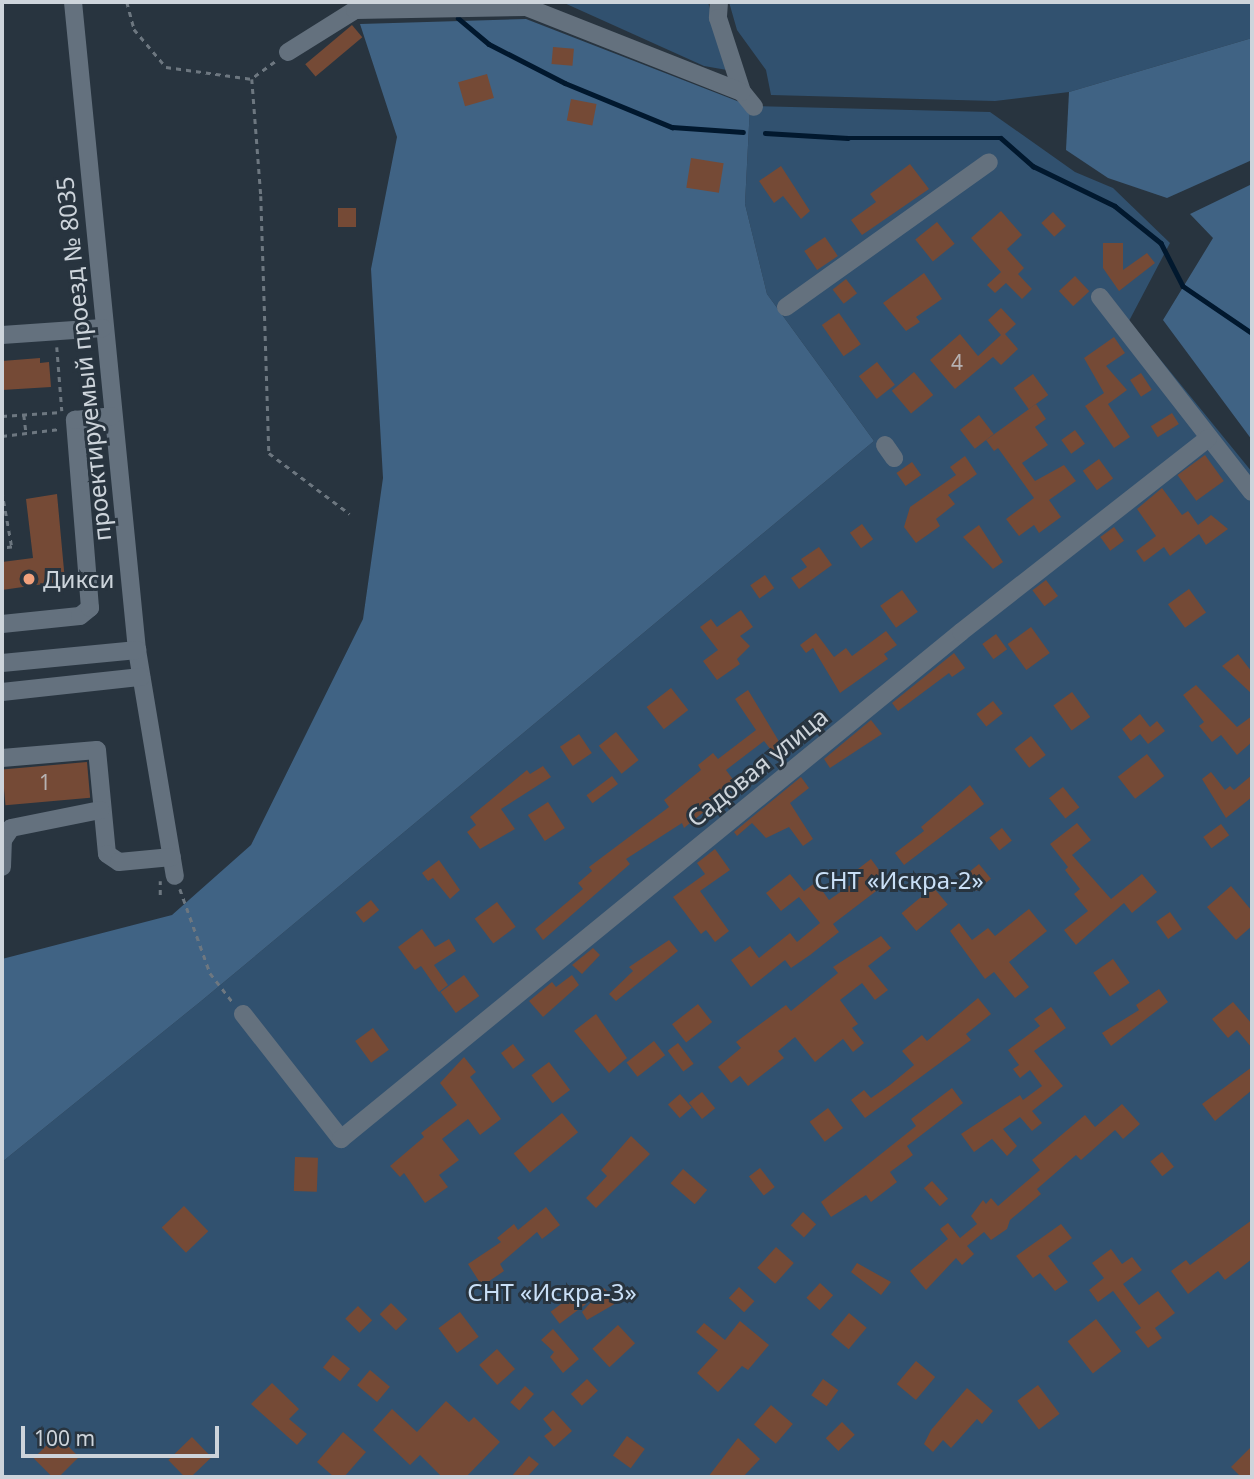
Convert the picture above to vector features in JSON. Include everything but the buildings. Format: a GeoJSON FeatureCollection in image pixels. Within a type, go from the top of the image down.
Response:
{"type":"FeatureCollection","features":[{"type":"Feature","properties":{"kind":"street","name":"проектируемый проезд № 8035"},"geometry":{"type":"LineString","coordinates":[[73,2],[103,328],[137,650],[166,859],[175,876]]}},
{"type":"Feature","properties":{"kind":"street"},"geometry":{"type":"LineString","coordinates":[[719,2],[718,18],[742,92],[754,107]]}},
{"type":"Feature","properties":{"kind":"street"},"geometry":{"type":"LineString","coordinates":[[288,52],[355,10],[526,7],[742,92]]}},
{"type":"Feature","properties":{"kind":"street"},"geometry":{"type":"LineString","coordinates":[[786,307],[989,162]]}},
{"type":"Feature","properties":{"kind":"street"},"geometry":{"type":"LineString","coordinates":[[1101,297],[1252,492]]}},
{"type":"Feature","properties":{"kind":"street"},"geometry":{"type":"LineString","coordinates":[[2,335],[103,328]]}},
{"type":"Feature","properties":{"kind":"street"},"geometry":{"type":"LineString","coordinates":[[2,624],[80,616],[90,608],[75,420],[112,416]]}},
{"type":"Feature","properties":{"kind":"street","name":"Садовая улица"},"geometry":{"type":"LineString","coordinates":[[243,1014],[341,1139],[951,640],[1208,438]]}},
{"type":"Feature","properties":{"kind":"street"},"geometry":{"type":"LineString","coordinates":[[2,663],[137,650]]}},
{"type":"Feature","properties":{"kind":"street"},"geometry":{"type":"LineString","coordinates":[[2,692],[141,677]]}},
{"type":"Feature","properties":{"kind":"street"},"geometry":{"type":"LineString","coordinates":[[2,758],[97,750],[105,799],[100,810],[107,853],[113,860],[166,859]]}},
{"type":"Feature","properties":{"kind":"street"},"geometry":{"type":"LineString","coordinates":[[2,867],[3,840],[12,828],[100,810]]}},
{"type":"Feature","properties":{"kind":"path"},"geometry":{"type":"LineString","coordinates":[[127,2],[134,29],[166,67],[252,79],[288,52]]}},
{"type":"Feature","properties":{"kind":"path"},"geometry":{"type":"LineString","coordinates":[[252,79],[261,196],[269,453],[350,514]]}},
{"type":"Feature","properties":{"kind":"path"},"geometry":{"type":"LineString","coordinates":[[2,436],[64,429],[57,347]]}},
{"type":"Feature","properties":{"kind":"path"},"geometry":{"type":"LineString","coordinates":[[2,416],[62,412]]}},
{"type":"Feature","properties":{"kind":"path"},"geometry":{"type":"LineString","coordinates":[[24,415],[26,433]]}},
{"type":"Feature","properties":{"kind":"path"},"geometry":{"type":"LineString","coordinates":[[2,491],[12,547],[2,548]]}},
{"type":"Feature","properties":{"kind":"path"},"geometry":{"type":"LineString","coordinates":[[160,895],[166,859]]}},
{"type":"Feature","properties":{"kind":"path"},"geometry":{"type":"LineString","coordinates":[[175,876],[209,973],[243,1014]]}},
{"type":"Feature","properties":{"kind":"green space"},"geometry":{"type":"Polygon","coordinates":[[[562,2],[708,2],[727,70],[704,66],[562,2]]]}},
{"type":"Feature","properties":{"kind":"green space"},"geometry":{"type":"Polygon","coordinates":[[[729,2],[1252,2],[1252,38],[1069,92],[995,101],[771,95],[766,70],[737,30],[729,2]]]}},
{"type":"Feature","properties":{"kind":"green space","name":"СНТ «Искра-2»"},"geometry":{"type":"Polygon","coordinates":[[[750,106],[990,112],[1075,172],[1113,188],[1170,243],[1129,321],[1252,472],[1252,1477],[2,1477],[2,1162],[200,1002],[874,441],[767,294],[745,204],[750,106]]]}},
{"type":"Feature","properties":{"kind":"shaded area"},"geometry":{"type":"Polygon","coordinates":[[[526,19],[750,106],[745,204],[767,294],[874,441],[200,1002],[2,1162],[2,959],[172,915],[251,845],[363,619],[383,478],[371,269],[397,137],[360,24],[526,19]]]}},
{"type":"Feature","properties":{"kind":"shaded area"},"geometry":{"type":"Polygon","coordinates":[[[1252,38],[1252,160],[1167,198],[1108,178],[1066,150],[1069,92],[1252,38]]]}},
{"type":"Feature","properties":{"kind":"shaded area"},"geometry":{"type":"Polygon","coordinates":[[[1252,184],[1252,440],[1163,320],[1213,238],[1190,214],[1252,184]]]}},
{"type":"Feature","properties":{"kind":"waterway"},"geometry":{"type":"LineString","coordinates":[[458,18],[489,44],[565,83],[672,127],[743,132]]}},
{"type":"Feature","properties":{"kind":"waterway"},"geometry":{"type":"LineString","coordinates":[[765,133],[848,138],[1001,138],[1033,166],[1115,206],[1161,243],[1183,286],[1252,333]]}},
{"type":"Feature","properties":{"kind":"place","name":"Дикси"},"geometry":{"type":"Point","coordinates":[29,579]}},
{"type":"Feature","properties":{"kind":"park label","name":"СНТ «Искра-3»"},"geometry":{"type":"Point","coordinates":[552,1292]}}]}
